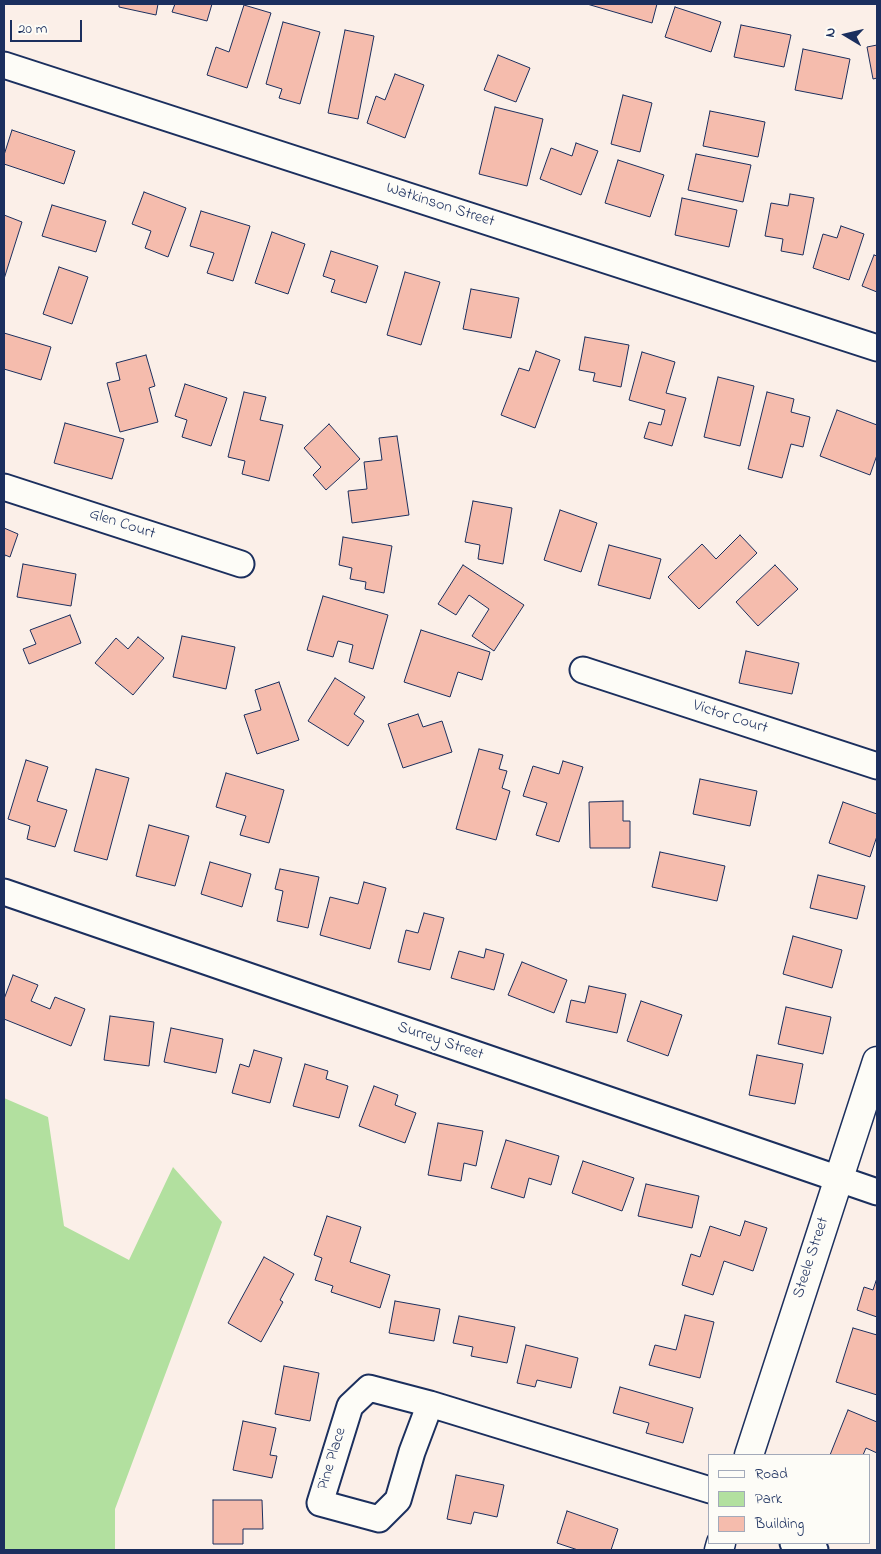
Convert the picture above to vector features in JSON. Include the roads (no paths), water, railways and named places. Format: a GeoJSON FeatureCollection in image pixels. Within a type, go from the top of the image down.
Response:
{"type":"FeatureCollection","features":[{"type":"Feature","properties":{"kind":"street","name":"Watkinson Street"},"geometry":{"type":"LineString","coordinates":[[4,65],[877,348]]}},
{"type":"Feature","properties":{"kind":"street","name":"Glen Court"},"geometry":{"type":"LineString","coordinates":[[4,487],[241,564]]}},
{"type":"Feature","properties":{"kind":"street","name":"Victor Court"},"geometry":{"type":"LineString","coordinates":[[583,670],[877,766]]}},
{"type":"Feature","properties":{"kind":"street","name":"Surrey Street"},"geometry":{"type":"LineString","coordinates":[[4,892],[877,1192]]}},
{"type":"Feature","properties":{"kind":"street","name":"Steele Street"},"geometry":{"type":"LineString","coordinates":[[749,1454],[837,1179],[877,1061]]}},
{"type":"Feature","properties":{"kind":"street","name":"Pine Place"},"geometry":{"type":"LineString","coordinates":[[430,1404],[412,1452],[398,1500],[379,1519],[320,1503],[350,1406],[369,1388],[430,1404],[708,1489]]}},
{"type":"Feature","properties":{"kind":"street"},"geometry":{"type":"LineString","coordinates":[[796,1544],[815,1550]]}}]}
